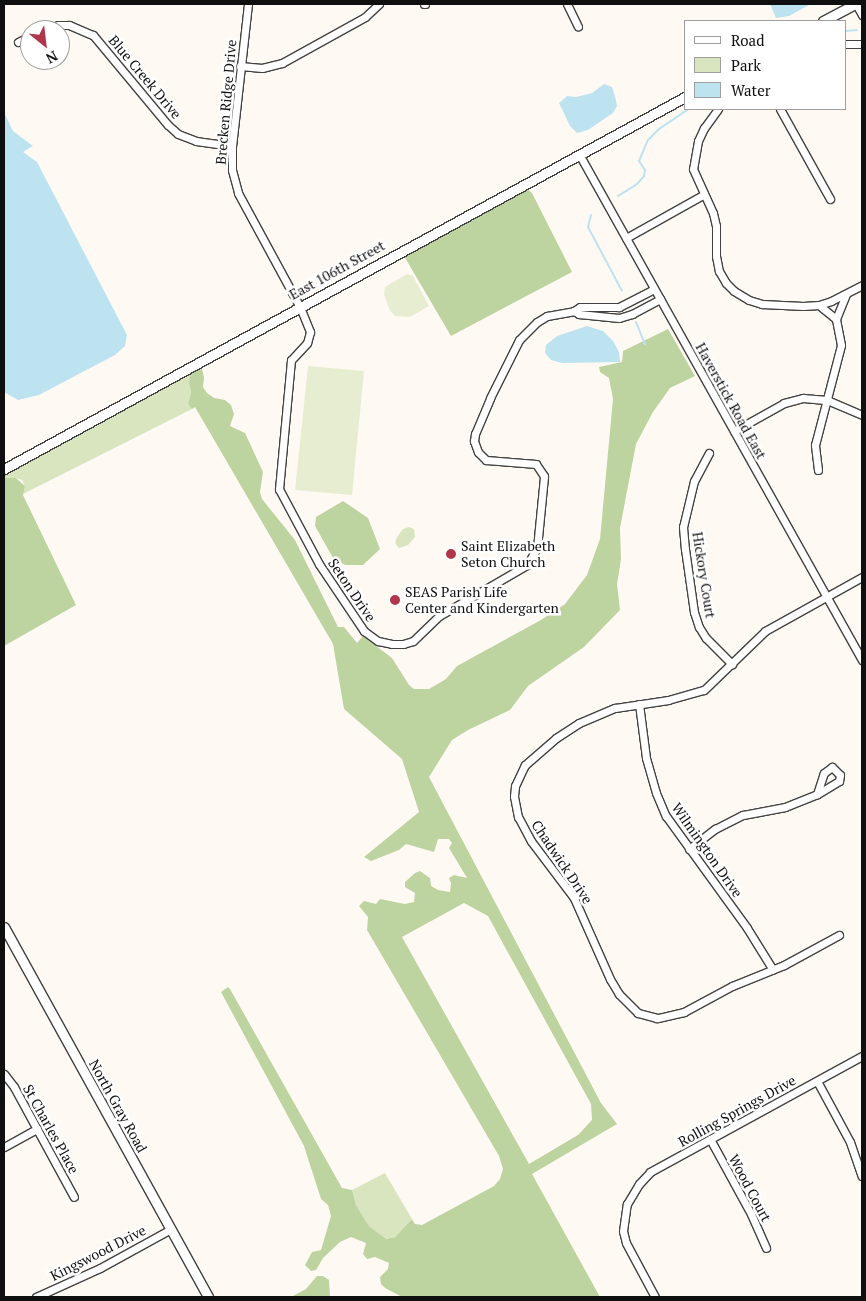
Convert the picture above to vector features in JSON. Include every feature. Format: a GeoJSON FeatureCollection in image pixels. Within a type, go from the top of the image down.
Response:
{"type":"FeatureCollection","features":[{"type":"Feature","properties":{"kind":"street","name":"Brecken Ridge Drive"},"geometry":{"type":"LineString","coordinates":[[248,4],[231,162],[235,185],[300,307]]}},
{"type":"Feature","properties":{"kind":"street"},"geometry":{"type":"LineString","coordinates":[[240,66],[262,68],[282,63],[365,17],[379,4]]}},
{"type":"Feature","properties":{"kind":"street"},"geometry":{"type":"LineString","coordinates":[[567,4],[578,27]]}},
{"type":"Feature","properties":{"kind":"street"},"geometry":{"type":"LineString","coordinates":[[825,20],[856,4],[862,15]]}},
{"type":"Feature","properties":{"kind":"street","name":"Blue Creek Drive"},"geometry":{"type":"LineString","coordinates":[[70,25],[93,34],[168,126],[178,134],[196,141],[232,146]]}},
{"type":"Feature","properties":{"kind":"street"},"geometry":{"type":"LineString","coordinates":[[846,44],[862,44]]}},
{"type":"Feature","properties":{"kind":"street","name":"East 106th Street"},"geometry":{"type":"LineString","coordinates":[[4,469],[684,98]]}},
{"type":"Feature","properties":{"kind":"street"},"geometry":{"type":"LineString","coordinates":[[717,110],[704,128],[693,169],[713,214],[716,226],[716,256],[719,271],[734,291],[749,300],[762,304],[819,305],[862,285]]}},
{"type":"Feature","properties":{"kind":"street"},"geometry":{"type":"LineString","coordinates":[[781,110],[830,199]]}},
{"type":"Feature","properties":{"kind":"street","name":"Haverstick Road East"},"geometry":{"type":"LineString","coordinates":[[579,154],[862,660]]}},
{"type":"Feature","properties":{"kind":"street"},"geometry":{"type":"LineString","coordinates":[[626,238],[703,195]]}},
{"type":"Feature","properties":{"kind":"street","name":"Seton Drive"},"geometry":{"type":"LineString","coordinates":[[300,307],[309,327],[310,336],[307,343],[291,360],[279,489],[319,564],[364,631],[378,641],[403,644],[421,635],[439,616],[520,571],[532,558],[537,548],[544,476],[540,469],[528,462],[486,460],[478,452],[474,441],[490,398],[523,334],[547,316],[574,311],[580,307],[619,307],[654,289]]}},
{"type":"Feature","properties":{"kind":"street"},"geometry":{"type":"LineString","coordinates":[[818,470],[815,445],[841,345],[836,319],[846,294]]}},
{"type":"Feature","properties":{"kind":"street","name":"Seton Drive"},"geometry":{"type":"LineString","coordinates":[[574,311],[580,314],[619,318],[632,314],[660,299]]}},
{"type":"Feature","properties":{"kind":"street"},"geometry":{"type":"LineString","coordinates":[[819,305],[836,319]]}},
{"type":"Feature","properties":{"kind":"street"},"geometry":{"type":"LineString","coordinates":[[734,431],[794,399],[827,400],[862,416]]}},
{"type":"Feature","properties":{"kind":"street","name":"Hickory Court"},"geometry":{"type":"LineString","coordinates":[[709,453],[694,481],[683,527],[685,549],[694,612],[699,627],[706,638],[732,664]]}},
{"type":"Feature","properties":{"kind":"street","name":"Chadwick Drive"},"geometry":{"type":"LineString","coordinates":[[838,935],[773,970],[732,986],[675,1016],[657,1018],[638,1013],[619,994],[599,956],[588,925],[574,898],[531,841],[518,817],[514,803],[516,786],[525,765],[556,738],[594,716],[615,708],[685,697],[704,690],[765,631],[862,577]]}},
{"type":"Feature","properties":{"kind":"street","name":"Wilmington Drive"},"geometry":{"type":"LineString","coordinates":[[639,704],[646,758],[656,793],[666,816],[747,928],[773,970]]}},
{"type":"Feature","properties":{"kind":"street"},"geometry":{"type":"LineString","coordinates":[[689,849],[715,829],[743,815],[785,808],[817,794]]}},
{"type":"Feature","properties":{"kind":"street","name":"North Gray Road"},"geometry":{"type":"LineString","coordinates":[[4,928],[208,1297]]}},
{"type":"Feature","properties":{"kind":"street","name":"Rolling Springs Drive"},"geometry":{"type":"LineString","coordinates":[[655,1297],[626,1243],[624,1219],[630,1195],[650,1172],[862,1056]]}},
{"type":"Feature","properties":{"kind":"street","name":"St Charles Place"},"geometry":{"type":"LineString","coordinates":[[4,1074],[14,1087],[74,1197]]}},
{"type":"Feature","properties":{"kind":"street"},"geometry":{"type":"LineString","coordinates":[[816,1081],[850,1142],[862,1173]]}},
{"type":"Feature","properties":{"kind":"street"},"geometry":{"type":"LineString","coordinates":[[4,1147],[36,1128]]}},
{"type":"Feature","properties":{"kind":"street","name":"Wood Court"},"geometry":{"type":"LineString","coordinates":[[710,1139],[751,1214],[766,1248]]}},
{"type":"Feature","properties":{"kind":"street","name":"Kingswood Drive"},"geometry":{"type":"LineString","coordinates":[[36,1297],[78,1279],[171,1229]]}},
{"type":"Feature","properties":{"kind":"green space"},"geometry":{"type":"Polygon","coordinates":[[[526,188],[532,193],[572,272],[451,336],[404,256],[526,188]]]}},
{"type":"Feature","properties":{"kind":"green space"},"geometry":{"type":"Polygon","coordinates":[[[407,274],[413,276],[429,306],[410,317],[395,316],[390,311],[384,294],[385,287],[407,274]]]}},
{"type":"Feature","properties":{"kind":"green space"},"geometry":{"type":"Polygon","coordinates":[[[668,329],[695,376],[670,388],[653,412],[636,444],[620,528],[621,559],[617,584],[620,610],[584,647],[528,686],[510,710],[468,730],[452,740],[429,777],[601,1103],[617,1124],[532,1174],[600,1297],[402,1297],[381,1284],[380,1277],[388,1269],[389,1263],[375,1257],[367,1259],[363,1254],[366,1243],[351,1237],[340,1242],[323,1258],[316,1270],[311,1271],[305,1265],[312,1252],[321,1250],[331,1216],[328,1205],[321,1199],[304,1146],[221,992],[228,987],[230,989],[342,1188],[352,1190],[356,1205],[369,1226],[386,1239],[395,1237],[412,1219],[415,1224],[422,1225],[494,1186],[500,1179],[503,1169],[499,1156],[367,930],[368,917],[359,906],[364,901],[376,904],[380,899],[405,904],[414,902],[415,893],[405,887],[405,882],[420,871],[430,878],[431,886],[438,890],[450,892],[451,883],[449,878],[454,875],[467,878],[449,848],[452,843],[449,839],[438,839],[434,852],[406,844],[399,850],[371,861],[364,857],[419,812],[402,759],[344,709],[333,644],[195,407],[192,409],[188,404],[191,392],[189,384],[190,372],[202,369],[203,387],[207,393],[214,398],[225,400],[231,405],[234,414],[230,426],[245,433],[263,472],[260,492],[262,499],[295,540],[338,627],[344,627],[357,643],[363,636],[392,658],[409,685],[414,689],[429,689],[446,679],[457,666],[541,620],[565,604],[587,575],[600,539],[613,399],[609,378],[600,372],[599,367],[622,362],[623,351],[668,329]],[[464,903],[402,937],[529,1164],[578,1135],[592,1120],[591,1104],[488,916],[464,903]]]}},
{"type":"Feature","properties":{"kind":"green space"},"geometry":{"type":"Polygon","coordinates":[[[308,366],[364,371],[352,495],[295,490],[308,366]]]}},
{"type":"Feature","properties":{"kind":"green space"},"geometry":{"type":"Polygon","coordinates":[[[190,372],[189,384],[191,392],[188,404],[192,409],[23,494],[25,486],[22,480],[4,478],[4,473],[190,372]]]}},
{"type":"Feature","properties":{"kind":"green space"},"geometry":{"type":"Polygon","coordinates":[[[4,478],[16,478],[25,486],[23,495],[76,605],[4,646],[4,478]]]}},
{"type":"Feature","properties":{"kind":"green space"},"geometry":{"type":"Polygon","coordinates":[[[343,501],[368,518],[380,549],[363,565],[345,565],[333,558],[315,526],[316,517],[343,501]]]}},
{"type":"Feature","properties":{"kind":"green space"},"geometry":{"type":"Polygon","coordinates":[[[409,527],[414,529],[415,537],[408,545],[399,548],[395,543],[397,537],[403,529],[409,527]]]}},
{"type":"Feature","properties":{"kind":"green space"},"geometry":{"type":"Polygon","coordinates":[[[385,1173],[412,1219],[395,1237],[385,1239],[369,1226],[356,1205],[352,1190],[385,1173]]]}},
{"type":"Feature","properties":{"kind":"green space"},"geometry":{"type":"Polygon","coordinates":[[[317,1276],[323,1276],[329,1280],[330,1297],[291,1297],[306,1289],[317,1276]]]}},
{"type":"Feature","properties":{"kind":"water"},"geometry":{"type":"Polygon","coordinates":[[[770,4],[811,4],[789,16],[776,18],[770,4]]]}},
{"type":"Feature","properties":{"kind":"water"},"geometry":{"type":"Polygon","coordinates":[[[604,84],[612,87],[617,106],[613,113],[588,130],[577,133],[570,126],[559,103],[567,96],[576,97],[592,93],[604,84]]]}},
{"type":"Feature","properties":{"kind":"water"},"geometry":{"type":"Polygon","coordinates":[[[4,112],[13,131],[33,146],[23,152],[37,162],[127,335],[125,346],[115,355],[39,395],[18,400],[4,392],[4,112]]]}},
{"type":"Feature","properties":{"kind":"water"},"geometry":{"type":"Polygon","coordinates":[[[587,326],[603,331],[613,341],[619,352],[620,362],[562,363],[551,360],[545,353],[546,345],[557,336],[587,326]]]}},
{"type":"Feature","properties":{"kind":"waterway"},"geometry":{"type":"LineString","coordinates":[[846,31],[857,30]]}},
{"type":"Feature","properties":{"kind":"waterway"},"geometry":{"type":"LineString","coordinates":[[618,196],[637,184],[644,176],[645,170],[639,161],[648,140],[659,129],[688,110]]}},
{"type":"Feature","properties":{"kind":"waterway"},"geometry":{"type":"LineString","coordinates":[[591,215],[588,227],[622,291]]}},
{"type":"Feature","properties":{"kind":"waterway"},"geometry":{"type":"LineString","coordinates":[[636,322],[645,344]]}},
{"type":"Feature","properties":{"kind":"place","name":"Saint Elizabeth Seton Church"},"geometry":{"type":"Point","coordinates":[451,554]}},
{"type":"Feature","properties":{"kind":"place","name":"SEAS Parish Life Center and Kindergarten"},"geometry":{"type":"Point","coordinates":[395,600]}}]}
